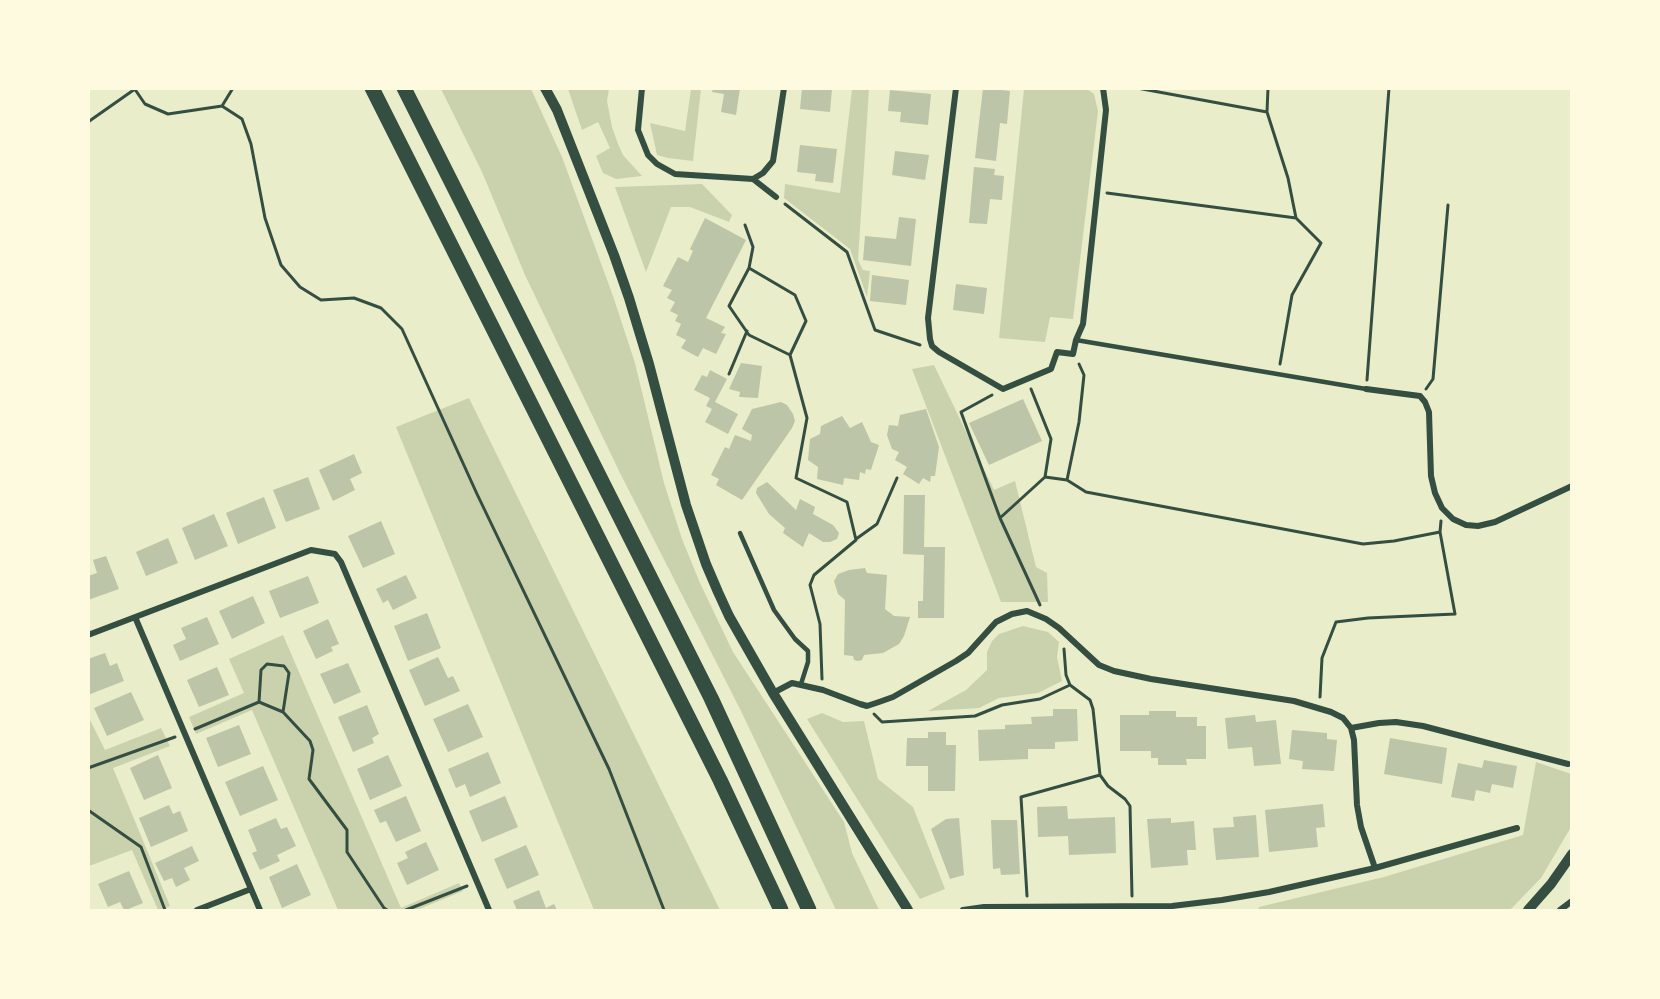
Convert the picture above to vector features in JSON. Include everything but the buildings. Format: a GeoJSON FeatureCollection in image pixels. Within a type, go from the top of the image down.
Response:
{"type":"FeatureCollection","features":[{"type":"Feature","properties":{"kind":"main road"},"geometry":{"type":"LineString","coordinates":[[372,88],[720,780],[781,910]]}},
{"type":"Feature","properties":{"kind":"main road"},"geometry":{"type":"LineString","coordinates":[[404,88],[715,707],[809,910]]}},
{"type":"Feature","properties":{"kind":"street"},"geometry":{"type":"LineString","coordinates":[[545,88],[557,110],[629,298],[686,505],[706,564],[729,616],[773,693],[908,910]]}},
{"type":"Feature","properties":{"kind":"street"},"geometry":{"type":"LineString","coordinates":[[553,88],[557,110]]}},
{"type":"Feature","properties":{"kind":"street"},"geometry":{"type":"LineString","coordinates":[[642,88],[638,130],[648,155],[657,164],[675,174],[753,179],[764,173],[773,161],[784,88]]}},
{"type":"Feature","properties":{"kind":"street"},"geometry":{"type":"LineString","coordinates":[[956,88],[928,318],[930,339],[932,346],[939,352],[1002,389],[1051,369],[1057,352],[1073,354],[1083,324],[1106,110],[1103,88]]}},
{"type":"Feature","properties":{"kind":"street"},"geometry":{"type":"LineString","coordinates":[[753,179],[776,197]]}},
{"type":"Feature","properties":{"kind":"street"},"geometry":{"type":"LineString","coordinates":[[1366,389],[1420,396],[1425,402],[1429,412],[1431,476],[1435,493],[1442,508],[1453,519],[1466,525],[1478,526],[1495,522],[1572,486]]}},
{"type":"Feature","properties":{"kind":"street"},"geometry":{"type":"LineString","coordinates":[[88,635],[311,550],[335,554],[341,562],[489,910]]}},
{"type":"Feature","properties":{"kind":"street"},"geometry":{"type":"LineString","coordinates":[[773,693],[792,684],[801,684],[867,706],[893,697],[956,661],[973,647],[996,622],[1012,614],[1027,611],[1046,619],[1099,665],[1114,671],[1151,679],[1294,701],[1343,718],[1351,728],[1354,740],[1357,805],[1361,827],[1375,868]]}},
{"type":"Feature","properties":{"kind":"street"},"geometry":{"type":"LineString","coordinates":[[135,617],[260,910]]}},
{"type":"Feature","properties":{"kind":"street"},"geometry":{"type":"LineString","coordinates":[[1351,728],[1396,722],[1423,726],[1568,764]]}},
{"type":"Feature","properties":{"kind":"street"},"geometry":{"type":"LineString","coordinates":[[963,910],[984,907],[1172,906],[1222,900],[1375,868],[1516,828]]}},
{"type":"Feature","properties":{"kind":"street"},"geometry":{"type":"LineString","coordinates":[[1528,910],[1551,884],[1572,854]]}},
{"type":"Feature","properties":{"kind":"street"},"geometry":{"type":"LineString","coordinates":[[197,910],[251,889]]}},
{"type":"Feature","properties":{"kind":"street"},"geometry":{"type":"LineString","coordinates":[[1560,910],[1572,901]]}},
{"type":"Feature","properties":{"kind":"lane"},"geometry":{"type":"LineString","coordinates":[[1076,340],[1366,389]]}},
{"type":"Feature","properties":{"kind":"lane"},"geometry":{"type":"LineString","coordinates":[[740,533],[774,610],[795,639],[808,651],[808,662],[801,684]]}},
{"type":"Feature","properties":{"kind":"path"},"geometry":{"type":"LineString","coordinates":[[222,106],[233,88]]}},
{"type":"Feature","properties":{"kind":"path"},"geometry":{"type":"LineString","coordinates":[[1137,88],[1267,112]]}},
{"type":"Feature","properties":{"kind":"path"},"geometry":{"type":"LineString","coordinates":[[1268,88],[1267,112],[1288,178],[1296,218],[1321,243],[1292,295],[1279,373]]}},
{"type":"Feature","properties":{"kind":"path"},"geometry":{"type":"LineString","coordinates":[[1366,389],[1389,88]]}},
{"type":"Feature","properties":{"kind":"path"},"geometry":{"type":"LineString","coordinates":[[88,122],[135,89],[145,104],[168,114],[222,106],[242,119],[280,265],[300,287],[321,300],[354,298],[363,301],[381,308],[402,329],[477,494],[609,769],[664,910]]}},
{"type":"Feature","properties":{"kind":"path"},"geometry":{"type":"LineString","coordinates":[[1097,191],[1296,218]]}},
{"type":"Feature","properties":{"kind":"path"},"geometry":{"type":"LineString","coordinates":[[776,197],[847,252],[875,330],[939,352]]}},
{"type":"Feature","properties":{"kind":"path"},"geometry":{"type":"LineString","coordinates":[[1420,396],[1433,379],[1448,205]]}},
{"type":"Feature","properties":{"kind":"path"},"geometry":{"type":"LineString","coordinates":[[745,225],[753,247],[749,268],[729,306],[749,335],[790,355]]}},
{"type":"Feature","properties":{"kind":"path"},"geometry":{"type":"LineString","coordinates":[[749,268],[795,295],[806,321],[790,355],[807,418],[796,477],[847,502],[856,540]]}},
{"type":"Feature","properties":{"kind":"path"},"geometry":{"type":"LineString","coordinates":[[729,374],[747,331]]}},
{"type":"Feature","properties":{"kind":"path"},"geometry":{"type":"LineString","coordinates":[[1067,480],[1079,422],[1084,375],[1073,354]]}},
{"type":"Feature","properties":{"kind":"path"},"geometry":{"type":"LineString","coordinates":[[1000,518],[1045,477],[1051,439],[1027,379]]}},
{"type":"Feature","properties":{"kind":"path"},"geometry":{"type":"LineString","coordinates":[[1002,389],[961,412],[1000,518],[1046,619]]}},
{"type":"Feature","properties":{"kind":"path"},"geometry":{"type":"LineString","coordinates":[[1045,477],[1067,480],[1086,492],[1363,544],[1394,541],[1440,532]]}},
{"type":"Feature","properties":{"kind":"path"},"geometry":{"type":"LineString","coordinates":[[823,690],[820,624],[810,585],[813,575],[877,524],[897,478]]}},
{"type":"Feature","properties":{"kind":"path"},"geometry":{"type":"LineString","coordinates":[[1319,709],[1322,658],[1336,622],[1368,618],[1455,614],[1440,532],[1442,508]]}},
{"type":"Feature","properties":{"kind":"path"},"geometry":{"type":"LineString","coordinates":[[1066,635],[1064,653],[1066,675],[1070,685],[1090,700],[1100,775],[1108,786],[1125,799],[1130,806],[1132,907]]}},
{"type":"Feature","properties":{"kind":"path"},"geometry":{"type":"LineString","coordinates":[[259,702],[261,670],[267,664],[284,666],[289,673],[283,712]]}},
{"type":"Feature","properties":{"kind":"path"},"geometry":{"type":"LineString","coordinates":[[867,706],[882,722],[975,716],[1002,705],[1040,699],[1070,685]]}},
{"type":"Feature","properties":{"kind":"path"},"geometry":{"type":"LineString","coordinates":[[88,768],[184,734],[259,702],[283,712],[310,741],[313,750],[309,779],[347,830],[347,852],[387,910]]}},
{"type":"Feature","properties":{"kind":"path"},"geometry":{"type":"LineString","coordinates":[[1028,907],[1021,797],[1100,775]]}},
{"type":"Feature","properties":{"kind":"path"},"geometry":{"type":"LineString","coordinates":[[88,810],[141,847],[165,910]]}},
{"type":"Feature","properties":{"kind":"path"},"geometry":{"type":"LineString","coordinates":[[406,910],[477,882]]}},
{"type":"Feature","properties":{"kind":"green space"},"geometry":{"type":"Polygon","coordinates":[[[441,89],[531,89],[562,157],[613,296],[635,363],[664,483],[682,539],[700,583],[733,652],[844,822],[852,853],[879,910],[836,910],[740,709],[620,473],[525,275],[482,172],[441,89]]]}},
{"type":"Feature","properties":{"kind":"green space"},"geometry":{"type":"Polygon","coordinates":[[[568,89],[609,89],[607,101],[618,144],[623,155],[642,176],[616,179],[603,173],[596,156],[610,148],[598,122],[582,130],[568,89]]]}},
{"type":"Feature","properties":{"kind":"green space"},"geometry":{"type":"Polygon","coordinates":[[[691,89],[701,89],[693,161],[657,155],[650,123],[685,131],[691,89]]]}},
{"type":"Feature","properties":{"kind":"green space"},"geometry":{"type":"Polygon","coordinates":[[[852,89],[869,89],[858,260],[863,270],[870,271],[867,297],[850,249],[784,198],[785,184],[840,193],[852,89]]]}},
{"type":"Feature","properties":{"kind":"green space"},"geometry":{"type":"Polygon","coordinates":[[[1024,89],[1087,89],[1094,94],[1098,111],[1073,319],[1050,317],[1045,342],[999,338],[1024,89]]]}},
{"type":"Feature","properties":{"kind":"green space"},"geometry":{"type":"Polygon","coordinates":[[[702,184],[732,215],[729,222],[690,207],[671,207],[646,272],[615,187],[702,184]]]}},
{"type":"Feature","properties":{"kind":"green space"},"geometry":{"type":"Polygon","coordinates":[[[934,365],[994,490],[1015,481],[1036,567],[1047,573],[1048,602],[1001,602],[912,369],[934,365]]]}},
{"type":"Feature","properties":{"kind":"green space"},"geometry":{"type":"Polygon","coordinates":[[[469,398],[720,910],[594,910],[396,427],[469,398]]]}},
{"type":"Feature","properties":{"kind":"green space"},"geometry":{"type":"Polygon","coordinates":[[[1023,626],[1048,632],[1059,642],[1057,657],[1062,681],[1038,693],[999,698],[979,708],[928,711],[966,690],[987,670],[987,652],[992,641],[999,634],[1023,626]]]}},
{"type":"Feature","properties":{"kind":"green space"},"geometry":{"type":"Polygon","coordinates":[[[283,635],[401,908],[459,883],[463,891],[417,910],[338,910],[252,710],[196,734],[189,717],[244,693],[229,659],[283,635]]]}},
{"type":"Feature","properties":{"kind":"green space"},"geometry":{"type":"Polygon","coordinates":[[[822,713],[843,722],[864,721],[878,779],[913,807],[945,889],[920,899],[807,719],[822,713]]]}},
{"type":"Feature","properties":{"kind":"green space"},"geometry":{"type":"Polygon","coordinates":[[[88,716],[105,750],[161,728],[170,746],[113,768],[170,906],[162,910],[158,910],[132,850],[89,866],[88,716]]]}},
{"type":"Feature","properties":{"kind":"green space"},"geometry":{"type":"Polygon","coordinates":[[[1536,762],[1571,774],[1571,827],[1541,878],[1510,910],[1258,910],[1259,907],[1384,877],[1523,835],[1536,762]]]}}]}
